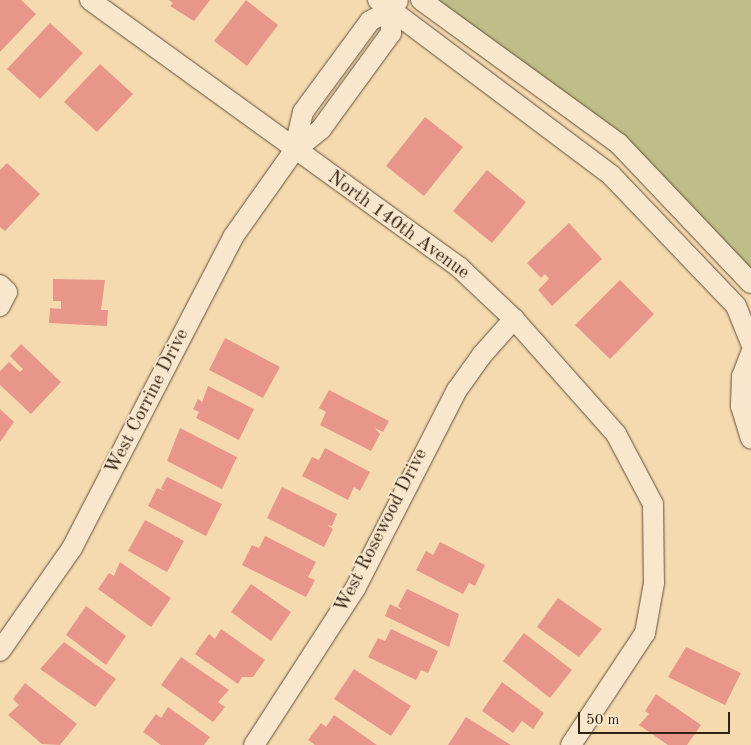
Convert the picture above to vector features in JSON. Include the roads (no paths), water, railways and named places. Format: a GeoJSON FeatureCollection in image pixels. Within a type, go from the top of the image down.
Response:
{"type":"FeatureCollection","features":[{"type":"Feature","properties":{"kind":"street","name":"North 140th Avenue"},"geometry":{"type":"LineString","coordinates":[[90,0],[294,151],[460,268],[514,319],[616,434],[653,504],[654,583],[645,633],[571,745]]}},
{"type":"Feature","properties":{"kind":"street"},"geometry":{"type":"LineString","coordinates":[[421,0],[618,143],[751,283]]}},
{"type":"Feature","properties":{"kind":"street","name":"West Corrine Drive"},"geometry":{"type":"LineString","coordinates":[[0,651],[72,548],[233,237],[294,151],[303,112],[370,21],[389,3]]}},
{"type":"Feature","properties":{"kind":"street"},"geometry":{"type":"LineString","coordinates":[[389,3],[611,176],[736,306],[751,344]]}},
{"type":"Feature","properties":{"kind":"street","name":"West Rosewood Drive"},"geometry":{"type":"LineString","coordinates":[[254,745],[355,589],[457,390],[482,355],[514,319]]}},
{"type":"Feature","properties":{"kind":"street"},"geometry":{"type":"LineString","coordinates":[[751,353],[742,376],[741,406],[751,438]]}}]}
